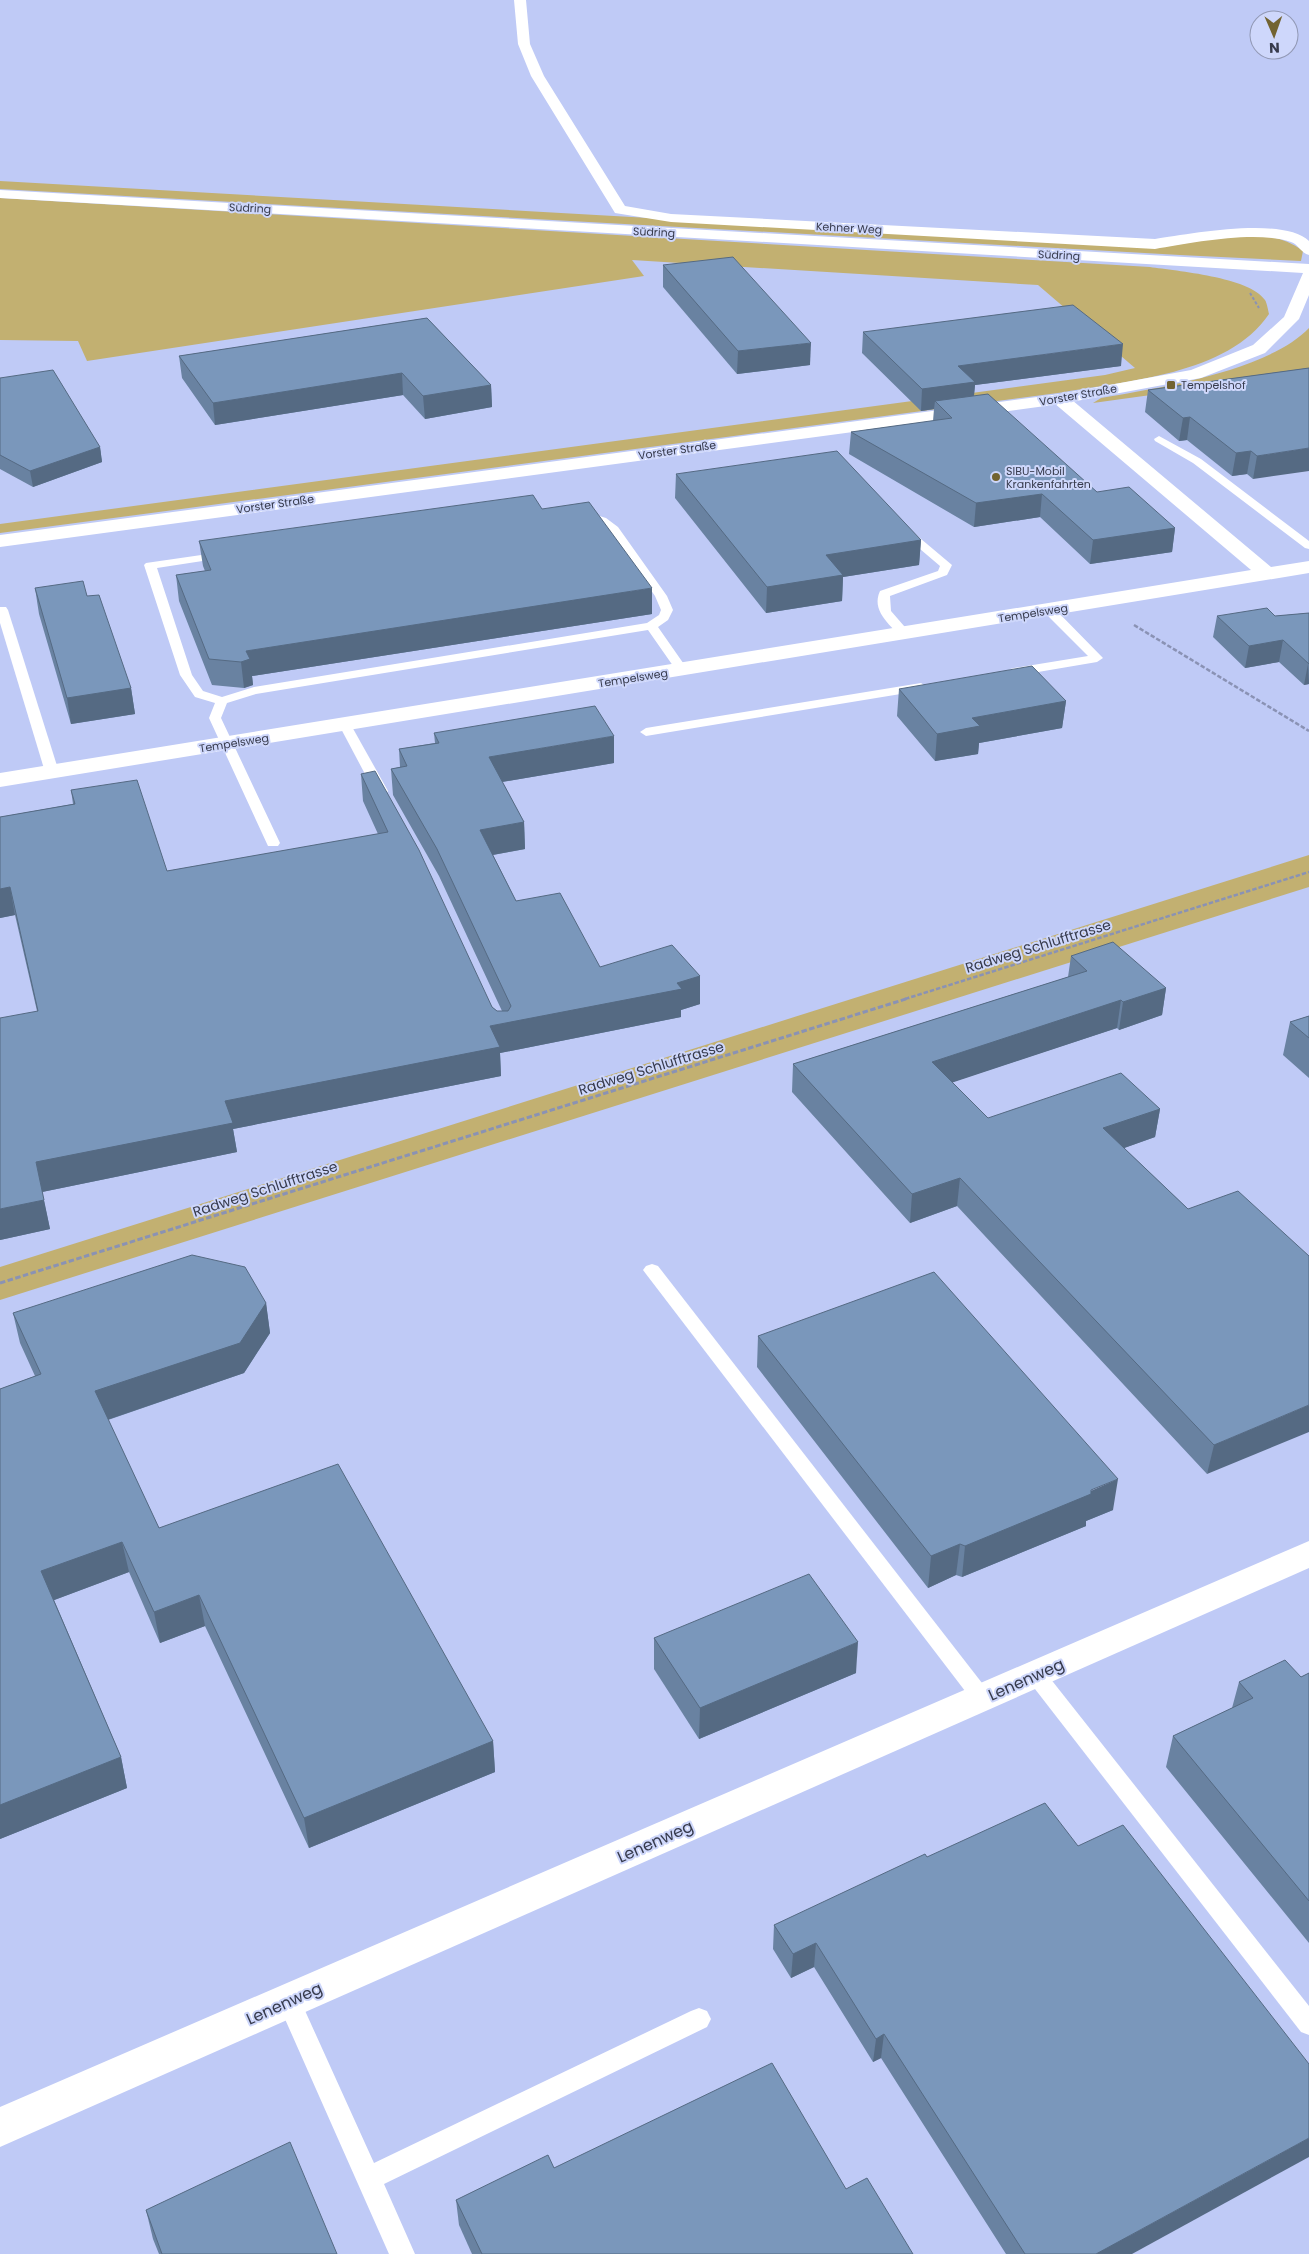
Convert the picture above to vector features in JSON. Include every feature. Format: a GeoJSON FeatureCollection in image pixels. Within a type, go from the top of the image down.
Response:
{"type":"FeatureCollection","features":[{"type":"Feature","properties":{"kind":"street","name":"Kehner Weg"},"geometry":{"type":"LineString","coordinates":[[520,0],[522,35],[526,50],[550,98],[584,152],[604,189],[620,210],[672,218],[1155,244],[1231,233],[1271,234],[1297,238],[1309,250]]}},
{"type":"Feature","properties":{"kind":"street","name":"Südring"},"geometry":{"type":"LineString","coordinates":[[0,194],[1309,270]]}},
{"type":"Feature","properties":{"kind":"street","name":"Vorster Straße"},"geometry":{"type":"LineString","coordinates":[[0,541],[1060,399],[1195,374],[1259,349],[1291,319],[1309,276]]}},
{"type":"Feature","properties":{"kind":"street"},"geometry":{"type":"LineString","coordinates":[[1060,399],[1266,574]]}},
{"type":"Feature","properties":{"kind":"street","name":"Tempelsweg"},"geometry":{"type":"LineString","coordinates":[[0,780],[345,726],[1308,568]]}},
{"type":"Feature","properties":{"kind":"street","name":"Lenenweg"},"geometry":{"type":"LineString","coordinates":[[0,2127],[1309,1554]]}},
{"type":"Feature","properties":{"kind":"lane"},"geometry":{"type":"LineString","coordinates":[[1159,440],[1197,460],[1309,546]]}},
{"type":"Feature","properties":{"kind":"lane"},"geometry":{"type":"LineString","coordinates":[[237,554],[150,565],[186,675],[199,694],[222,701],[254,691],[651,626],[664,617],[667,610],[661,596],[614,530],[602,520],[581,513],[574,513]]}},
{"type":"Feature","properties":{"kind":"lane"},"geometry":{"type":"LineString","coordinates":[[900,525],[946,565],[943,573],[884,594],[885,612],[905,634]]}},
{"type":"Feature","properties":{"kind":"lane"},"geometry":{"type":"LineString","coordinates":[[2,610],[52,772]]}},
{"type":"Feature","properties":{"kind":"lane"},"geometry":{"type":"LineString","coordinates":[[999,674],[1097,658],[1049,610]]}},
{"type":"Feature","properties":{"kind":"lane"},"geometry":{"type":"LineString","coordinates":[[651,626],[682,670]]}},
{"type":"Feature","properties":{"kind":"lane"},"geometry":{"type":"LineString","coordinates":[[646,732],[930,686]]}},
{"type":"Feature","properties":{"kind":"lane"},"geometry":{"type":"LineString","coordinates":[[222,701],[215,718],[229,744],[273,843]]}},
{"type":"Feature","properties":{"kind":"lane"},"geometry":{"type":"LineString","coordinates":[[345,726],[388,802]]}},
{"type":"Feature","properties":{"kind":"lane"},"geometry":{"type":"LineString","coordinates":[[652,1270],[982,1698]]}},
{"type":"Feature","properties":{"kind":"lane"},"geometry":{"type":"LineString","coordinates":[[1035,1674],[1309,2024]]}},
{"type":"Feature","properties":{"kind":"lane"},"geometry":{"type":"LineString","coordinates":[[289,2001],[402,2254]]}},
{"type":"Feature","properties":{"kind":"lane"},"geometry":{"type":"LineString","coordinates":[[368,2179],[699,2019]]}},
{"type":"Feature","properties":{"kind":"path"},"geometry":{"type":"LineString","coordinates":[[1097,602],[1309,731]]}},
{"type":"Feature","properties":{"kind":"path","name":"Radweg Schlufftrasse"},"geometry":{"type":"LineString","coordinates":[[0,1284],[1309,872]]}},
{"type":"Feature","properties":{"kind":"shaded area"},"geometry":{"type":"Polygon","coordinates":[[[0,181],[1159,247],[1214,238],[1252,235],[1270,237],[1287,242],[1303,251],[1301,261],[1180,255],[0,189],[0,181]]]}},
{"type":"Feature","properties":{"kind":"shaded area"},"geometry":{"type":"Polygon","coordinates":[[[0,198],[1150,267],[1212,276],[1244,286],[1257,292],[1265,300],[1269,314],[1251,334],[1228,350],[1202,363],[1143,379],[1058,393],[0,533],[0,524],[1105,375],[1135,368],[1038,285],[632,260],[644,276],[87,361],[78,341],[0,340],[0,198]]]}},
{"type":"Feature","properties":{"kind":"shaded area"},"geometry":{"type":"Polygon","coordinates":[[[1309,328],[1309,373],[1093,403],[1101,398],[1181,383],[1240,366],[1267,356],[1291,343],[1309,328]]]}},
{"type":"Feature","properties":{"kind":"shaded area"},"geometry":{"type":"Polygon","coordinates":[[[1309,855],[1309,887],[0,1300],[0,1267],[1309,855]]]}},
{"type":"Feature","properties":{"kind":"building"},"geometry":{"type":"Polygon","coordinates":[[[733,257],[811,343],[738,351],[663,265],[733,257]]]}},
{"type":"Feature","properties":{"kind":"building"},"geometry":{"type":"Polygon","coordinates":[[[1073,305],[1123,344],[958,366],[975,382],[922,389],[863,332],[1073,305]]]}},
{"type":"Feature","properties":{"kind":"building"},"geometry":{"type":"Polygon","coordinates":[[[427,318],[491,385],[423,396],[402,373],[213,403],[179,356],[427,318]]]}},
{"type":"Feature","properties":{"kind":"building"},"geometry":{"type":"Polygon","coordinates":[[[1309,368],[1309,448],[1257,456],[1251,451],[1236,453],[1190,417],[1183,418],[1148,390],[1309,368]]]}},
{"type":"Feature","properties":{"kind":"building"},"geometry":{"type":"Polygon","coordinates":[[[53,370],[100,447],[30,471],[0,455],[0,378],[53,370]]]}},
{"type":"Feature","properties":{"kind":"building"},"geometry":{"type":"Polygon","coordinates":[[[988,394],[1097,492],[1129,487],[1175,528],[1093,540],[1042,494],[976,503],[851,432],[952,418],[935,401],[988,394]]]}},
{"type":"Feature","properties":{"kind":"building"},"geometry":{"type":"Polygon","coordinates":[[[837,451],[921,540],[826,555],[843,575],[767,587],[676,474],[837,451]]]}},
{"type":"Feature","properties":{"kind":"building"},"geometry":{"type":"Polygon","coordinates":[[[533,495],[542,509],[589,502],[652,588],[246,651],[250,659],[241,662],[209,659],[176,575],[211,570],[199,541],[533,495]]]}},
{"type":"Feature","properties":{"kind":"building"},"geometry":{"type":"Polygon","coordinates":[[[83,581],[87,596],[99,595],[131,688],[67,698],[35,588],[83,581]]]}},
{"type":"Feature","properties":{"kind":"building"},"geometry":{"type":"Polygon","coordinates":[[[1267,608],[1275,616],[1309,613],[1309,664],[1283,640],[1249,646],[1217,616],[1267,608]]]}},
{"type":"Feature","properties":{"kind":"building"},"geometry":{"type":"Polygon","coordinates":[[[1032,666],[1066,701],[972,718],[980,726],[937,734],[899,689],[1032,666]]]}},
{"type":"Feature","properties":{"kind":"building"},"geometry":{"type":"Polygon","coordinates":[[[595,706],[614,736],[489,757],[524,822],[480,830],[516,901],[560,893],[600,967],[672,945],[700,976],[677,983],[682,989],[490,1026],[500,1047],[225,1101],[233,1123],[36,1162],[44,1200],[0,1209],[0,1018],[38,1011],[10,887],[0,889],[0,817],[75,804],[71,790],[137,780],[167,871],[388,832],[361,774],[375,771],[419,850],[492,1007],[497,1011],[508,1011],[511,1006],[437,849],[391,769],[407,766],[399,749],[439,743],[434,733],[595,706]]]}},
{"type":"Feature","properties":{"kind":"building"},"geometry":{"type":"Polygon","coordinates":[[[1113,942],[1166,988],[1123,1002],[1121,1000],[932,1062],[988,1118],[1121,1073],[1160,1109],[1103,1128],[1188,1209],[1238,1191],[1309,1256],[1309,1405],[1214,1445],[960,1178],[912,1194],[793,1064],[1087,971],[1071,956],[1113,942]]]}},
{"type":"Feature","properties":{"kind":"building"},"geometry":{"type":"Polygon","coordinates":[[[1309,1016],[1309,1038],[1290,1022],[1309,1016]]]}},
{"type":"Feature","properties":{"kind":"building"},"geometry":{"type":"Polygon","coordinates":[[[192,1255],[245,1267],[266,1303],[240,1343],[95,1391],[159,1528],[338,1464],[493,1741],[304,1818],[199,1595],[154,1612],[122,1542],[41,1571],[121,1757],[0,1805],[0,1389],[41,1374],[13,1313],[192,1255]]]}},
{"type":"Feature","properties":{"kind":"building"},"geometry":{"type":"Polygon","coordinates":[[[934,1272],[1118,1479],[1091,1490],[1091,1494],[965,1546],[960,1544],[931,1556],[758,1336],[934,1272]]]}},
{"type":"Feature","properties":{"kind":"building"},"geometry":{"type":"Polygon","coordinates":[[[809,1574],[858,1642],[700,1708],[654,1638],[809,1574]]]}},
{"type":"Feature","properties":{"kind":"building"},"geometry":{"type":"Polygon","coordinates":[[[1285,1660],[1301,1677],[1309,1673],[1309,1901],[1173,1736],[1253,1698],[1239,1682],[1285,1660]]]}},
{"type":"Feature","properties":{"kind":"building"},"geometry":{"type":"Polygon","coordinates":[[[1045,1803],[1078,1846],[1123,1825],[1309,2064],[1309,2138],[1096,2254],[1025,2254],[884,2034],[876,2039],[816,1943],[793,1954],[774,1925],[925,1854],[927,1857],[1045,1803]]]}},
{"type":"Feature","properties":{"kind":"building"},"geometry":{"type":"Polygon","coordinates":[[[772,2063],[846,2189],[867,2178],[913,2254],[482,2254],[456,2200],[548,2155],[554,2168],[772,2063]]]}},
{"type":"Feature","properties":{"kind":"building"},"geometry":{"type":"Polygon","coordinates":[[[290,2142],[337,2254],[162,2254],[146,2210],[290,2142]]]}},
{"type":"Feature","properties":{"kind":"place","name":"Tempelshof"},"geometry":{"type":"Point","coordinates":[1171,385]}},
{"type":"Feature","properties":{"kind":"place","name":"SIBU-Mobil Krankenfahrten"},"geometry":{"type":"Point","coordinates":[996,477]}}]}
